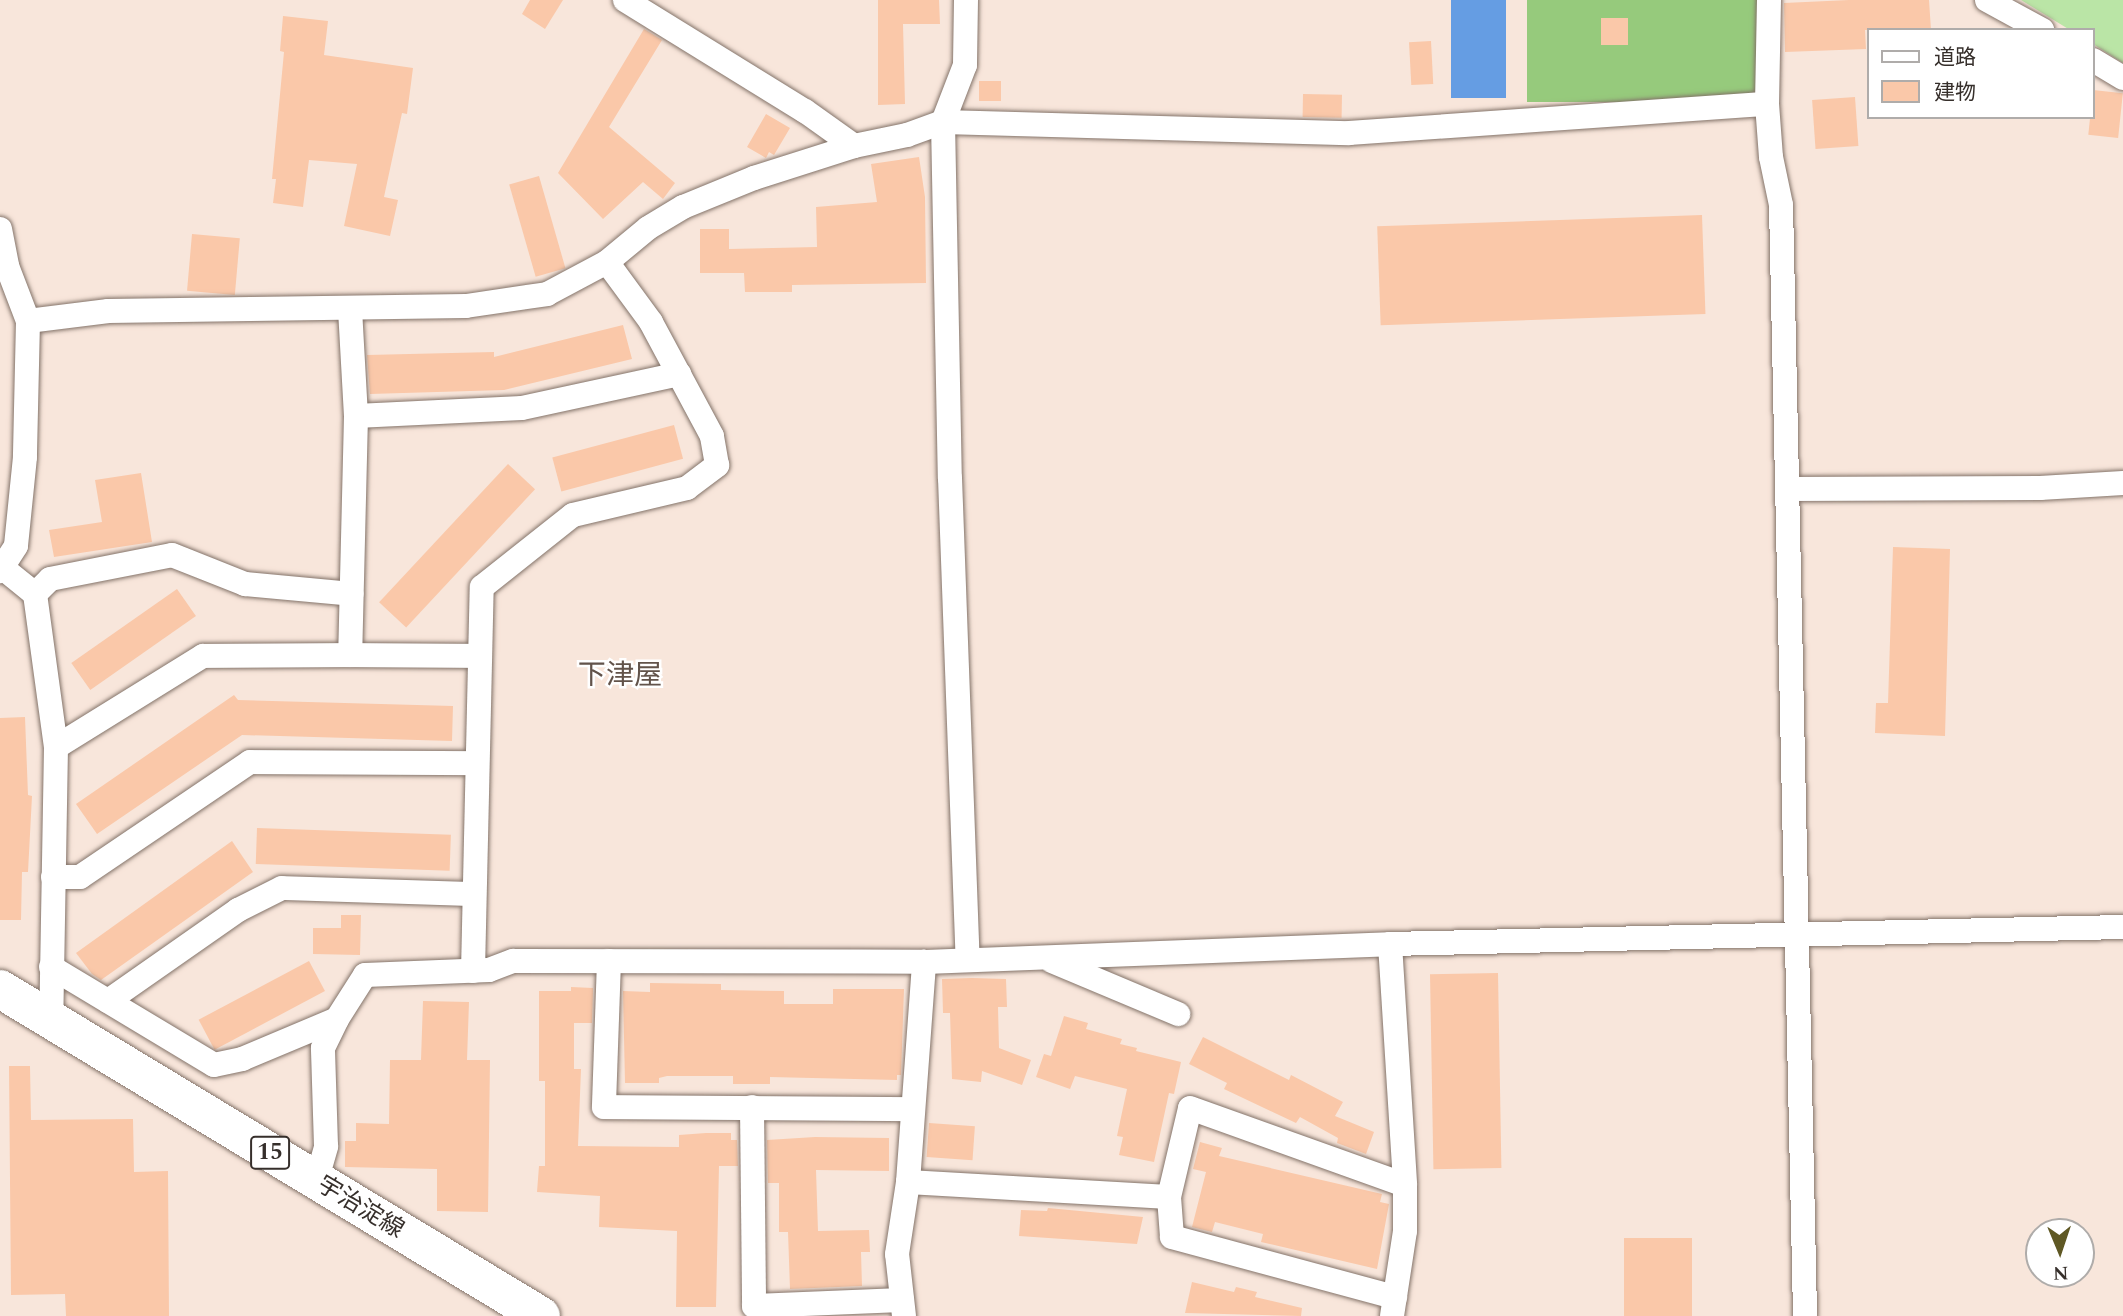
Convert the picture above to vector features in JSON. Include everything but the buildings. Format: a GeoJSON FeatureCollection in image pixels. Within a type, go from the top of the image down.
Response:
{"type":"FeatureCollection","features":[{"type":"Feature","properties":{"kind":"main road","name":"宇治淀線"},"geometry":{"type":"LineString","coordinates":[[0,989],[541,1316]]}},
{"type":"Feature","properties":{"kind":"street"},"geometry":{"type":"LineString","coordinates":[[625,0],[805,111],[854,146]]}},
{"type":"Feature","properties":{"kind":"street"},"geometry":{"type":"LineString","coordinates":[[966,0],[965,65],[943,122],[950,478],[968,959]]}},
{"type":"Feature","properties":{"kind":"street"},"geometry":{"type":"LineString","coordinates":[[1769,0],[1767,104],[1771,157],[1781,205],[1805,1316]]}},
{"type":"Feature","properties":{"kind":"street"},"geometry":{"type":"LineString","coordinates":[[1987,0],[2038,28]]}},
{"type":"Feature","properties":{"kind":"street"},"geometry":{"type":"LineString","coordinates":[[2095,61],[2123,78]]}},
{"type":"Feature","properties":{"kind":"street"},"geometry":{"type":"LineString","coordinates":[[28,321],[108,311],[466,306],[547,294],[607,262],[649,228],[683,207],[754,178],[854,146],[907,135],[943,122],[1349,133],[1767,104]]}},
{"type":"Feature","properties":{"kind":"street"},"geometry":{"type":"LineString","coordinates":[[0,229],[7,266],[28,321],[24,470],[16,546],[2,570],[35,594],[56,747],[51,1020]]}},
{"type":"Feature","properties":{"kind":"street"},"geometry":{"type":"LineString","coordinates":[[473,971],[482,587],[573,515],[687,488],[717,465],[712,436],[651,322],[607,262]]}},
{"type":"Feature","properties":{"kind":"street"},"geometry":{"type":"LineString","coordinates":[[350,309],[356,415],[350,655]]}},
{"type":"Feature","properties":{"kind":"street"},"geometry":{"type":"LineString","coordinates":[[356,415],[522,408],[679,374]]}},
{"type":"Feature","properties":{"kind":"street"},"geometry":{"type":"LineString","coordinates":[[1788,489],[2040,488],[2123,483]]}},
{"type":"Feature","properties":{"kind":"street"},"geometry":{"type":"LineString","coordinates":[[35,594],[50,579],[172,555],[245,584],[352,593]]}},
{"type":"Feature","properties":{"kind":"street"},"geometry":{"type":"LineString","coordinates":[[56,747],[203,656],[480,656]]}},
{"type":"Feature","properties":{"kind":"street"},"geometry":{"type":"LineString","coordinates":[[53,877],[80,877],[250,762],[477,763]]}},
{"type":"Feature","properties":{"kind":"street"},"geometry":{"type":"LineString","coordinates":[[108,1001],[239,910],[282,888],[474,894]]}},
{"type":"Feature","properties":{"kind":"street"},"geometry":{"type":"LineString","coordinates":[[316,1182],[326,1146],[323,1048],[337,1019],[365,975],[489,970],[513,961],[924,962],[1390,944],[2123,927]]}},
{"type":"Feature","properties":{"kind":"street"},"geometry":{"type":"LineString","coordinates":[[1390,944],[1405,1185],[1405,1231],[1394,1306],[1172,1237],[1169,1197],[1190,1108],[1405,1185]]}},
{"type":"Feature","properties":{"kind":"street"},"geometry":{"type":"LineString","coordinates":[[1045,958],[1178,1014]]}},
{"type":"Feature","properties":{"kind":"street"},"geometry":{"type":"LineString","coordinates":[[610,961],[604,1107],[912,1109]]}},
{"type":"Feature","properties":{"kind":"street"},"geometry":{"type":"LineString","coordinates":[[752,1107],[754,1306],[903,1308],[897,1254],[908,1182],[924,962]]}},
{"type":"Feature","properties":{"kind":"street"},"geometry":{"type":"LineString","coordinates":[[51,967],[214,1065],[242,1059],[337,1019]]}},
{"type":"Feature","properties":{"kind":"street"},"geometry":{"type":"LineString","coordinates":[[908,1182],[1169,1197]]}},
{"type":"Feature","properties":{"kind":"green space"},"geometry":{"type":"Polygon","coordinates":[[[1527,0],[1763,0],[1763,102],[1527,102],[1527,0]]]}},
{"type":"Feature","properties":{"kind":"green space"},"geometry":{"type":"Polygon","coordinates":[[[2021,0],[2123,0],[2123,63],[2095,45],[2095,28],[2067,28],[2021,0]]]}},
{"type":"Feature","properties":{"kind":"water"},"geometry":{"type":"Polygon","coordinates":[[[1451,0],[1506,0],[1506,98],[1451,98],[1451,0]]]}},
{"type":"Feature","properties":{"kind":"district","name":"下津屋"},"geometry":{"type":"Point","coordinates":[620,676]}}]}
